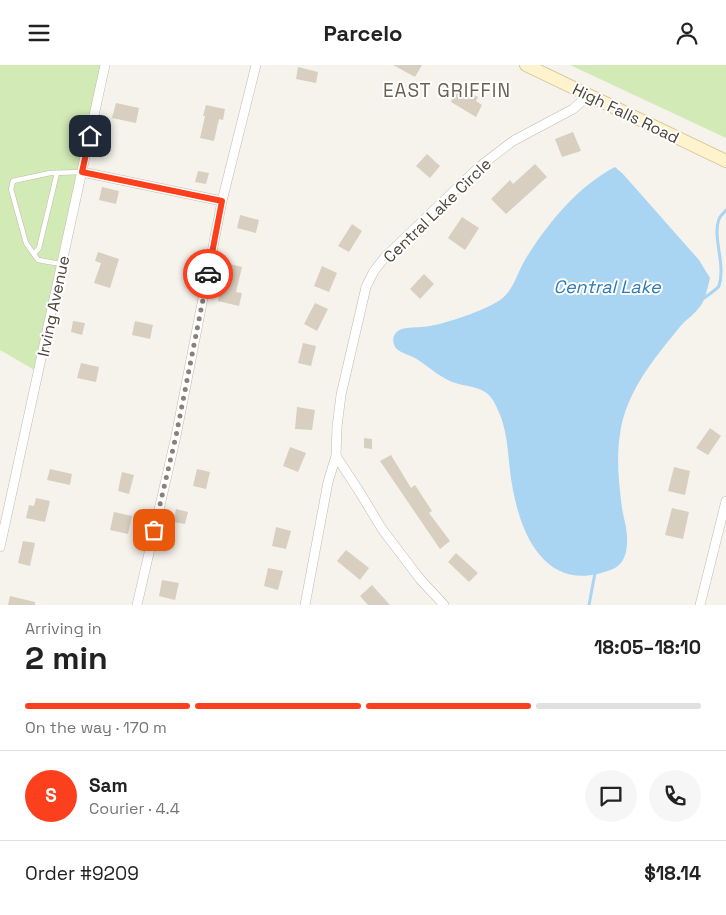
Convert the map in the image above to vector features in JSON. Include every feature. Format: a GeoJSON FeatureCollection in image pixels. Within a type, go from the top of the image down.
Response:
{"type":"FeatureCollection","features":[{"type":"Feature","properties":{"kind":"street","name":"Irving Avenue"},"geometry":{"type":"LineString","coordinates":[[0,547],[105,65]]}},
{"type":"Feature","properties":{"kind":"street"},"geometry":{"type":"LineString","coordinates":[[137,605],[176,436],[222,201],[256,65]]}},
{"type":"Feature","properties":{"kind":"street","name":"High Falls Road"},"geometry":{"type":"LineString","coordinates":[[526,65],[726,161]]}},
{"type":"Feature","properties":{"kind":"street","name":"Central Lake Circle"},"geometry":{"type":"LineString","coordinates":[[305,605],[328,482],[336,456],[341,395],[366,287],[374,271],[385,257],[479,167],[513,141],[573,109],[589,95]]}},
{"type":"Feature","properties":{"kind":"street"},"geometry":{"type":"LineString","coordinates":[[82,172],[222,201]]}},
{"type":"Feature","properties":{"kind":"street"},"geometry":{"type":"LineString","coordinates":[[336,456],[360,491],[382,529],[420,579],[444,605]]}},
{"type":"Feature","properties":{"kind":"street"},"geometry":{"type":"LineString","coordinates":[[700,605],[726,501]]}},
{"type":"Feature","properties":{"kind":"lane"},"geometry":{"type":"LineString","coordinates":[[62,264],[38,260],[26,243],[11,189],[12,181],[57,173],[82,172]]}},
{"type":"Feature","properties":{"kind":"lane"},"geometry":{"type":"LineString","coordinates":[[34,254],[39,248],[57,173]]}},
{"type":"Feature","properties":{"kind":"green space"},"geometry":{"type":"Polygon","coordinates":[[[0,65],[105,65],[38,372],[0,350],[0,65]]]}},
{"type":"Feature","properties":{"kind":"green space"},"geometry":{"type":"Polygon","coordinates":[[[570,65],[726,65],[726,138],[570,65]]]}},
{"type":"Feature","properties":{"kind":"water","name":"Central Lake"},"geometry":{"type":"Polygon","coordinates":[[[615,167],[699,260],[710,278],[701,306],[679,328],[650,365],[634,390],[623,419],[618,462],[622,508],[627,534],[626,554],[621,563],[615,568],[593,575],[574,575],[558,570],[544,560],[533,546],[524,529],[511,480],[504,428],[492,399],[481,390],[452,382],[442,377],[395,347],[393,339],[396,333],[402,329],[450,321],[500,300],[509,291],[526,258],[554,219],[576,195],[601,175],[615,167]]]}},
{"type":"Feature","properties":{"kind":"building"},"geometry":{"type":"Polygon","coordinates":[[[393,65],[422,65],[415,77],[393,65]]]}},
{"type":"Feature","properties":{"kind":"building"},"geometry":{"type":"Polygon","coordinates":[[[298,67],[318,72],[316,83],[296,79],[298,67]]]}},
{"type":"Feature","properties":{"kind":"building"},"geometry":{"type":"Polygon","coordinates":[[[459,87],[478,97],[476,101],[482,105],[476,117],[451,102],[459,87]]]}},
{"type":"Feature","properties":{"kind":"building"},"geometry":{"type":"Polygon","coordinates":[[[116,103],[139,108],[136,123],[112,118],[116,103]]]}},
{"type":"Feature","properties":{"kind":"building"},"geometry":{"type":"Polygon","coordinates":[[[206,105],[225,109],[223,120],[219,119],[214,141],[200,138],[206,105]]]}},
{"type":"Feature","properties":{"kind":"building"},"geometry":{"type":"Polygon","coordinates":[[[573,132],[581,151],[562,157],[555,139],[573,132]]]}},
{"type":"Feature","properties":{"kind":"building"},"geometry":{"type":"Polygon","coordinates":[[[427,154],[440,166],[430,178],[416,166],[427,154]]]}},
{"type":"Feature","properties":{"kind":"building"},"geometry":{"type":"Polygon","coordinates":[[[535,164],[547,177],[506,214],[491,199],[510,180],[513,184],[535,164]]]}},
{"type":"Feature","properties":{"kind":"building"},"geometry":{"type":"Polygon","coordinates":[[[198,171],[209,173],[206,184],[195,182],[198,171]]]}},
{"type":"Feature","properties":{"kind":"building"},"geometry":{"type":"Polygon","coordinates":[[[102,187],[119,191],[116,204],[99,200],[102,187]]]}},
{"type":"Feature","properties":{"kind":"building"},"geometry":{"type":"Polygon","coordinates":[[[240,215],[259,220],[256,233],[237,228],[240,215]]]}},
{"type":"Feature","properties":{"kind":"building"},"geometry":{"type":"Polygon","coordinates":[[[462,217],[479,228],[465,250],[448,238],[462,217]]]}},
{"type":"Feature","properties":{"kind":"building"},"geometry":{"type":"Polygon","coordinates":[[[352,224],[362,231],[349,252],[338,246],[352,224]]]}},
{"type":"Feature","properties":{"kind":"building"},"geometry":{"type":"Polygon","coordinates":[[[98,252],[119,259],[110,288],[94,283],[101,263],[95,261],[98,252]]]}},
{"type":"Feature","properties":{"kind":"building"},"geometry":{"type":"Polygon","coordinates":[[[226,263],[242,267],[236,292],[242,293],[239,306],[218,301],[226,263]]]}},
{"type":"Feature","properties":{"kind":"building"},"geometry":{"type":"Polygon","coordinates":[[[322,266],[337,273],[329,292],[314,286],[322,266]]]}},
{"type":"Feature","properties":{"kind":"building"},"geometry":{"type":"Polygon","coordinates":[[[424,274],[434,284],[420,299],[410,289],[424,274]]]}},
{"type":"Feature","properties":{"kind":"building"},"geometry":{"type":"Polygon","coordinates":[[[315,303],[328,309],[317,331],[304,324],[315,303]]]}},
{"type":"Feature","properties":{"kind":"building"},"geometry":{"type":"Polygon","coordinates":[[[73,321],[85,323],[82,335],[71,332],[73,321]]]}},
{"type":"Feature","properties":{"kind":"building"},"geometry":{"type":"Polygon","coordinates":[[[135,321],[153,325],[150,339],[132,335],[135,321]]]}},
{"type":"Feature","properties":{"kind":"building"},"geometry":{"type":"Polygon","coordinates":[[[303,343],[316,346],[311,366],[298,363],[303,343]]]}},
{"type":"Feature","properties":{"kind":"building"},"geometry":{"type":"Polygon","coordinates":[[[81,363],[99,367],[96,382],[77,378],[81,363]]]}},
{"type":"Feature","properties":{"kind":"building"},"geometry":{"type":"Polygon","coordinates":[[[297,407],[315,410],[312,430],[295,429],[297,407]]]}},
{"type":"Feature","properties":{"kind":"building"},"geometry":{"type":"Polygon","coordinates":[[[710,428],[721,436],[708,455],[696,448],[710,428]]]}},
{"type":"Feature","properties":{"kind":"building"},"geometry":{"type":"Polygon","coordinates":[[[364,438],[372,439],[372,449],[364,448],[364,438]]]}},
{"type":"Feature","properties":{"kind":"building"},"geometry":{"type":"Polygon","coordinates":[[[290,447],[306,453],[298,472],[283,466],[290,447]]]}},
{"type":"Feature","properties":{"kind":"building"},"geometry":{"type":"Polygon","coordinates":[[[391,455],[411,488],[415,485],[432,511],[429,513],[450,541],[440,549],[380,461],[391,455]]]}},
{"type":"Feature","properties":{"kind":"building"},"geometry":{"type":"Polygon","coordinates":[[[674,467],[690,471],[685,495],[668,491],[674,467]]]}},
{"type":"Feature","properties":{"kind":"building"},"geometry":{"type":"Polygon","coordinates":[[[50,469],[72,474],[70,485],[47,480],[50,469]]]}},
{"type":"Feature","properties":{"kind":"building"},"geometry":{"type":"Polygon","coordinates":[[[197,469],[210,472],[206,489],[193,486],[197,469]]]}},
{"type":"Feature","properties":{"kind":"building"},"geometry":{"type":"Polygon","coordinates":[[[122,472],[134,475],[129,494],[118,491],[122,472]]]}},
{"type":"Feature","properties":{"kind":"building"},"geometry":{"type":"Polygon","coordinates":[[[36,498],[50,501],[45,522],[26,518],[29,505],[34,506],[36,498]]]}},
{"type":"Feature","properties":{"kind":"building"},"geometry":{"type":"Polygon","coordinates":[[[672,508],[689,512],[683,539],[665,535],[672,508]]]}},
{"type":"Feature","properties":{"kind":"building"},"geometry":{"type":"Polygon","coordinates":[[[176,509],[188,512],[185,524],[173,522],[176,509]]]}},
{"type":"Feature","properties":{"kind":"building"},"geometry":{"type":"Polygon","coordinates":[[[114,512],[132,516],[128,534],[110,530],[114,512]]]}},
{"type":"Feature","properties":{"kind":"building"},"geometry":{"type":"Polygon","coordinates":[[[276,527],[291,531],[286,549],[272,546],[276,527]]]}},
{"type":"Feature","properties":{"kind":"building"},"geometry":{"type":"Polygon","coordinates":[[[23,541],[35,543],[30,566],[18,563],[23,541]]]}},
{"type":"Feature","properties":{"kind":"building"},"geometry":{"type":"Polygon","coordinates":[[[346,550],[369,568],[360,580],[337,561],[346,550]]]}},
{"type":"Feature","properties":{"kind":"building"},"geometry":{"type":"Polygon","coordinates":[[[456,553],[478,573],[469,582],[448,562],[456,553]]]}},
{"type":"Feature","properties":{"kind":"building"},"geometry":{"type":"Polygon","coordinates":[[[268,568],[283,571],[278,590],[264,586],[268,568]]]}},
{"type":"Feature","properties":{"kind":"building"},"geometry":{"type":"Polygon","coordinates":[[[162,580],[179,583],[175,600],[159,596],[162,580]]]}},
{"type":"Feature","properties":{"kind":"building"},"geometry":{"type":"Polygon","coordinates":[[[372,585],[390,605],[368,605],[360,596],[372,585]]]}},
{"type":"Feature","properties":{"kind":"building"},"geometry":{"type":"Polygon","coordinates":[[[10,596],[35,602],[35,605],[8,605],[10,596]]]}},
{"type":"Feature","properties":{"kind":"waterway"},"geometry":{"type":"LineString","coordinates":[[704,298],[719,286],[721,269],[717,226],[726,210]]}},
{"type":"Feature","properties":{"kind":"waterway"},"geometry":{"type":"LineString","coordinates":[[589,605],[595,573]]}},
{"type":"Feature","properties":{"kind":"way so far"},"geometry":{"type":"LineString","coordinates":[[154,530],[176,436],[208,274]]}},
{"type":"Feature","properties":{"kind":"district","name":"EAST GRIFFIN"},"geometry":{"type":"Point","coordinates":[447,90]}},
{"type":"Feature","properties":{"kind":"route"},"geometry":{"type":"LineString","coordinates":[[90,136],[82,172],[222,201],[208,274]]}}]}
